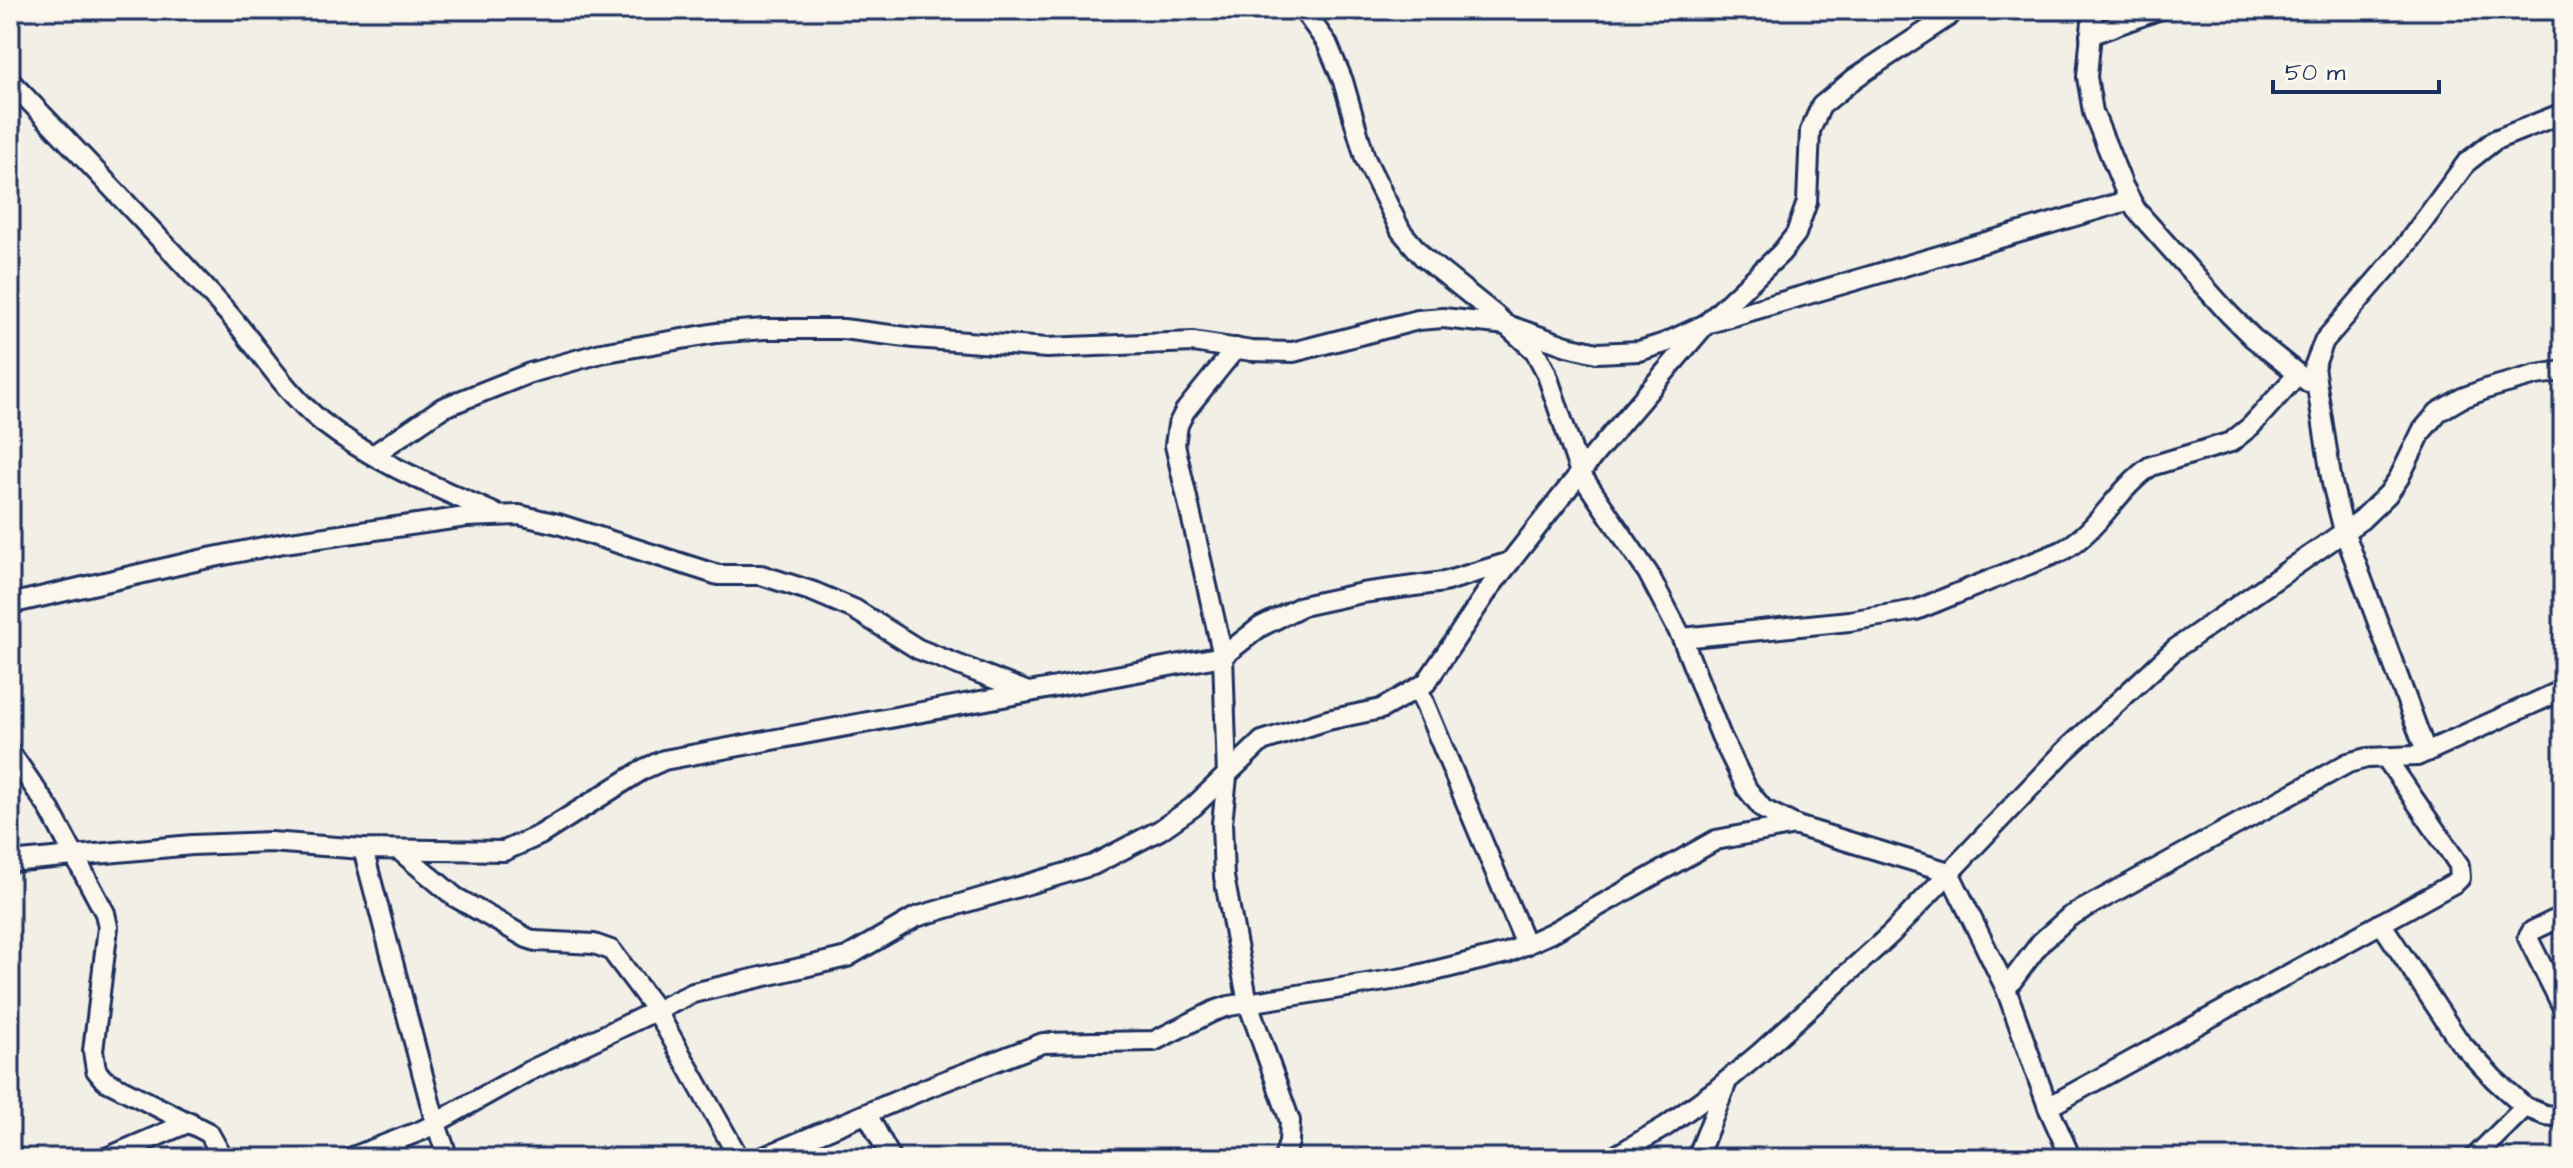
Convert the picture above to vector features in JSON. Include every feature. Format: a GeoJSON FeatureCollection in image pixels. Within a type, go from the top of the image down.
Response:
{"type":"FeatureCollection","features":[{"type":"Feature","properties":{"kind":"street"},"geometry":{"type":"LineString","coordinates":[[1303,10],[1327,43],[1338,68],[1365,158],[1401,231],[1423,257],[1528,343],[1546,372],[1580,473],[1648,573],[1682,638],[1721,736],[1747,789],[1763,809],[1795,825],[1949,872],[2006,989],[2048,1107],[2071,1158]]}},
{"type":"Feature","properties":{"kind":"street"},"geometry":{"type":"LineString","coordinates":[[350,1158],[423,1130],[527,1072],[693,993],[847,957],[916,917],[1093,865],[1160,830],[1193,807],[1262,741],[1328,720],[1381,709],[1426,683],[1510,562],[1580,473],[1706,324],[1781,253],[1796,234],[1807,202],[1810,131],[1821,106],[1855,78],[1954,10]]}},
{"type":"Feature","properties":{"kind":"street"},"geometry":{"type":"LineString","coordinates":[[2093,10],[2087,77],[2093,112],[2130,200],[2229,314],[2253,338],[2317,389]]}},
{"type":"Feature","properties":{"kind":"street"},"geometry":{"type":"LineString","coordinates":[[2090,35],[2158,10]]}},
{"type":"Feature","properties":{"kind":"street"},"geometry":{"type":"LineString","coordinates":[[10,81],[178,257],[308,410],[325,425],[373,455],[496,514]]}},
{"type":"Feature","properties":{"kind":"street"},"geometry":{"type":"LineString","coordinates":[[2426,752],[2344,531],[2332,483],[2314,367],[2324,341],[2400,253],[2467,162],[2495,140],[2563,113]]}},
{"type":"Feature","properties":{"kind":"street"},"geometry":{"type":"LineString","coordinates":[[373,455],[442,408],[530,373],[601,353],[716,333],[797,327],[1047,348],[1193,342],[1293,352],[1432,318],[1507,325],[1597,353],[1639,351],[1706,324],[2130,200]]}},
{"type":"Feature","properties":{"kind":"street"},"geometry":{"type":"LineString","coordinates":[[1236,348],[1185,411],[1178,425],[1175,445],[1223,656],[1227,706],[1227,777],[1222,823],[1224,877],[1248,1003],[1290,1121],[1284,1158]]}},
{"type":"Feature","properties":{"kind":"street"},"geometry":{"type":"LineString","coordinates":[[1612,1158],[1666,1126],[1727,1081],[1891,934],[2064,752],[2175,649],[2361,520],[2388,494],[2422,431],[2438,412],[2462,398],[2489,388],[2563,371]]}},
{"type":"Feature","properties":{"kind":"street"},"geometry":{"type":"LineString","coordinates":[[1682,638],[1849,621],[1916,610],[2062,551],[2092,529],[2140,474],[2151,466],[2231,442],[2251,426],[2298,374]]}},
{"type":"Feature","properties":{"kind":"street"},"geometry":{"type":"LineString","coordinates":[[10,604],[284,543],[496,514],[519,515],[558,524],[718,575],[761,575],[793,585],[854,609],[918,649],[1031,693]]}},
{"type":"Feature","properties":{"kind":"street"},"geometry":{"type":"LineString","coordinates":[[10,862],[192,845],[270,842],[363,849],[504,851],[540,835],[644,769],[664,760],[1223,656],[1260,627],[1302,606],[1362,593],[1444,582],[1510,562]]}},
{"type":"Feature","properties":{"kind":"street"},"geometry":{"type":"LineString","coordinates":[[1418,688],[1526,945]]}},
{"type":"Feature","properties":{"kind":"street"},"geometry":{"type":"LineString","coordinates":[[2006,989],[2041,942],[2069,917],[2348,763],[2367,758],[2417,756],[2563,690]]}},
{"type":"Feature","properties":{"kind":"street"},"geometry":{"type":"LineString","coordinates":[[10,752],[50,810],[105,913],[108,927],[93,1051],[96,1070],[104,1080],[209,1133],[223,1158]]}},
{"type":"Feature","properties":{"kind":"street"},"geometry":{"type":"LineString","coordinates":[[2048,1107],[2460,878],[2461,871],[2386,758]]}},
{"type":"Feature","properties":{"kind":"street"},"geometry":{"type":"LineString","coordinates":[[761,1158],[1043,1043],[1154,1041],[1214,1011],[1410,977],[1507,953],[1716,840],[1795,825]]}},
{"type":"Feature","properties":{"kind":"street"},"geometry":{"type":"LineString","coordinates":[[363,849],[435,1121],[448,1158]]}},
{"type":"Feature","properties":{"kind":"street"},"geometry":{"type":"LineString","coordinates":[[399,850],[455,897],[527,938],[594,944],[611,950],[656,1010],[739,1158]]}},
{"type":"Feature","properties":{"kind":"street"},"geometry":{"type":"LineString","coordinates":[[2563,916],[2532,931],[2528,938],[2563,1008]]}},
{"type":"Feature","properties":{"kind":"street"},"geometry":{"type":"LineString","coordinates":[[2381,923],[2459,1041],[2494,1079],[2525,1107],[2545,1115],[2563,1117]]}},
{"type":"Feature","properties":{"kind":"street"},"geometry":{"type":"LineString","coordinates":[[1697,1158],[1727,1081]]}},
{"type":"Feature","properties":{"kind":"street"},"geometry":{"type":"LineString","coordinates":[[2474,1158],[2525,1107]]}},
{"type":"Feature","properties":{"kind":"street"},"geometry":{"type":"LineString","coordinates":[[867,1114],[891,1158]]}},
{"type":"Feature","properties":{"kind":"street"},"geometry":{"type":"LineString","coordinates":[[106,1158],[190,1122]]}}]}
